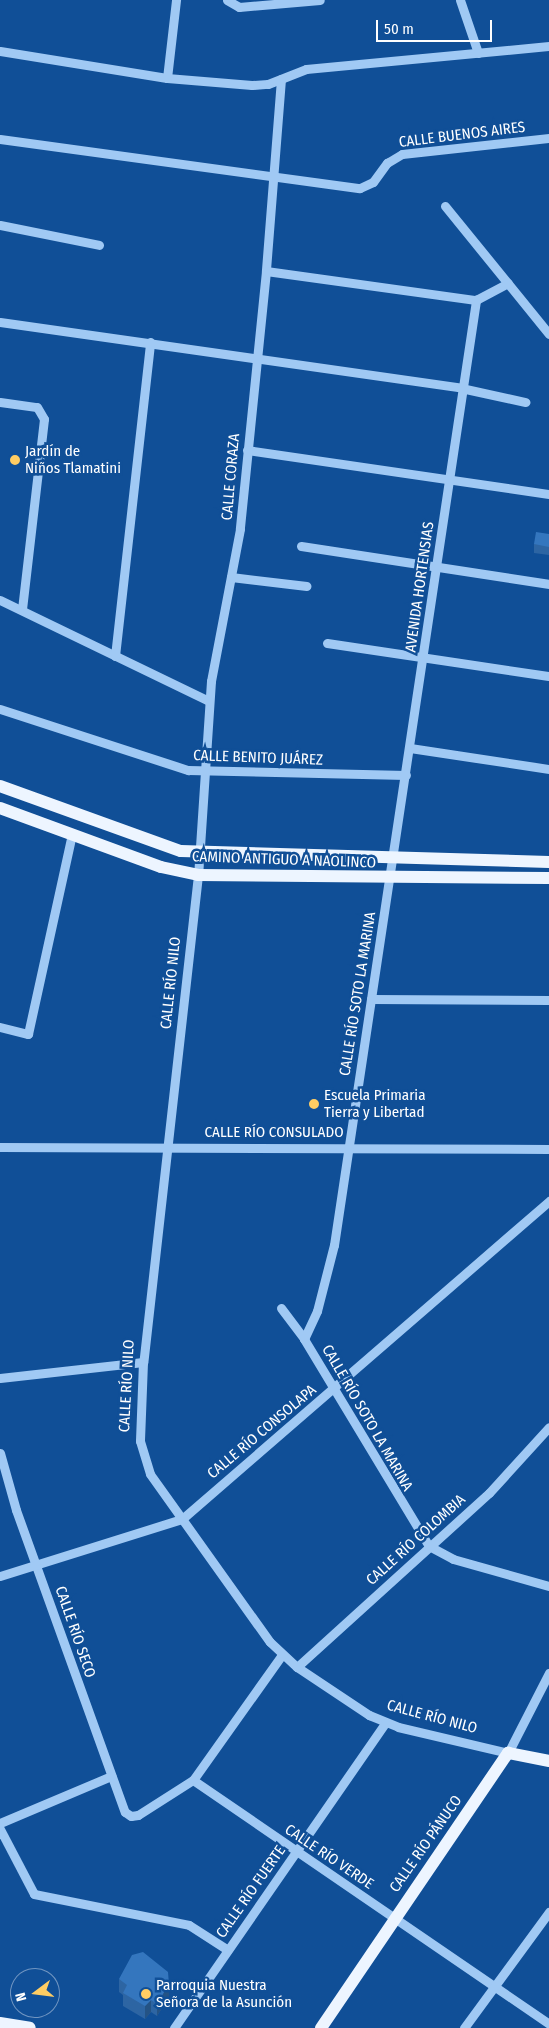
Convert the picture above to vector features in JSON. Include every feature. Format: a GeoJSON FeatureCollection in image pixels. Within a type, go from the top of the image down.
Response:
{"type":"FeatureCollection","features":[{"type":"Feature","properties":{"kind":"main road","name":"CAMINO ANTIGUO A NAOLINCO"},"geometry":{"type":"LineString","coordinates":[[0,786],[164,846],[199,854],[394,856],[549,862]]}},
{"type":"Feature","properties":{"kind":"main road","name":"CAMINO ANTIGUO A NAOLINCO"},"geometry":{"type":"LineString","coordinates":[[0,808],[161,867],[198,875],[390,879],[549,878]]}},
{"type":"Feature","properties":{"kind":"main road","name":"CALLE RÍO NILO"},"geometry":{"type":"LineString","coordinates":[[508,1753],[549,1761]]}},
{"type":"Feature","properties":{"kind":"main road","name":"CALLE RÍO PÁNUCO"},"geometry":{"type":"LineString","coordinates":[[321,2028],[508,1753]]}},
{"type":"Feature","properties":{"kind":"main road"},"geometry":{"type":"LineString","coordinates":[[0,2024],[30,2028]]}},
{"type":"Feature","properties":{"kind":"street"},"geometry":{"type":"LineString","coordinates":[[167,78],[176,0]]}},
{"type":"Feature","properties":{"kind":"street"},"geometry":{"type":"LineString","coordinates":[[227,0],[239,8],[320,0]]}},
{"type":"Feature","properties":{"kind":"street"},"geometry":{"type":"LineString","coordinates":[[460,0],[478,53]]}},
{"type":"Feature","properties":{"kind":"street"},"geometry":{"type":"LineString","coordinates":[[0,51],[167,78],[252,85],[281,79],[306,69],[549,46]]}},
{"type":"Feature","properties":{"kind":"street","name":"CALLE CORAZA"},"geometry":{"type":"LineString","coordinates":[[198,875],[209,701],[215,648],[240,529],[266,271],[281,79]]}},
{"type":"Feature","properties":{"kind":"street","name":"CALLE BUENOS AIRES"},"geometry":{"type":"LineString","coordinates":[[0,139],[360,188],[367,187],[387,163],[402,154],[549,138]]}},
{"type":"Feature","properties":{"kind":"street"},"geometry":{"type":"LineString","coordinates":[[445,206],[549,334]]}},
{"type":"Feature","properties":{"kind":"street"},"geometry":{"type":"LineString","coordinates":[[0,225],[99,246]]}},
{"type":"Feature","properties":{"kind":"street"},"geometry":{"type":"LineString","coordinates":[[266,271],[476,300],[508,283]]}},
{"type":"Feature","properties":{"kind":"street","name":"AVENIDA HORTENSIAS"},"geometry":{"type":"LineString","coordinates":[[390,879],[437,568],[461,388],[476,300]]}},
{"type":"Feature","properties":{"kind":"street"},"geometry":{"type":"LineString","coordinates":[[0,322],[461,388],[524,402]]}},
{"type":"Feature","properties":{"kind":"street"},"geometry":{"type":"LineString","coordinates":[[115,656],[150,342]]}},
{"type":"Feature","properties":{"kind":"street"},"geometry":{"type":"LineString","coordinates":[[0,402],[37,408],[42,412],[44,419],[22,610]]}},
{"type":"Feature","properties":{"kind":"street"},"geometry":{"type":"LineString","coordinates":[[247,450],[549,494]]}},
{"type":"Feature","properties":{"kind":"street"},"geometry":{"type":"LineString","coordinates":[[301,546],[549,584]]}},
{"type":"Feature","properties":{"kind":"street"},"geometry":{"type":"LineString","coordinates":[[231,577],[306,586]]}},
{"type":"Feature","properties":{"kind":"street"},"geometry":{"type":"LineString","coordinates":[[0,600],[209,701]]}},
{"type":"Feature","properties":{"kind":"street"},"geometry":{"type":"LineString","coordinates":[[327,643],[549,676]]}},
{"type":"Feature","properties":{"kind":"street","name":"CALLE BENITO JUÁREZ"},"geometry":{"type":"LineString","coordinates":[[0,709],[172,767],[205,772],[406,775]]}},
{"type":"Feature","properties":{"kind":"street"},"geometry":{"type":"LineString","coordinates":[[410,748],[549,769]]}},
{"type":"Feature","properties":{"kind":"street"},"geometry":{"type":"LineString","coordinates":[[0,1026],[28,1034],[72,834]]}},
{"type":"Feature","properties":{"kind":"street","name":"CALLE RÍO NILO"},"geometry":{"type":"LineString","coordinates":[[198,875],[169,1147],[143,1362],[140,1425],[143,1457],[150,1474],[282,1656],[296,1667],[384,1723],[508,1753]]}},
{"type":"Feature","properties":{"kind":"street","name":"CALLE RÍO SOTO LA MARINA"},"geometry":{"type":"LineString","coordinates":[[390,879],[326,1282],[304,1339],[430,1546],[453,1559],[549,1586]]}},
{"type":"Feature","properties":{"kind":"street"},"geometry":{"type":"LineString","coordinates":[[371,999],[549,1000]]}},
{"type":"Feature","properties":{"kind":"street","name":"CALLE RÍO CONSULADO"},"geometry":{"type":"LineString","coordinates":[[0,1147],[347,1146],[549,1149]]}},
{"type":"Feature","properties":{"kind":"street","name":"CALLE RÍO CONSOLAPA"},"geometry":{"type":"LineString","coordinates":[[0,1576],[36,1563],[182,1519],[264,1445],[335,1389],[549,1201]]}},
{"type":"Feature","properties":{"kind":"street"},"geometry":{"type":"LineString","coordinates":[[281,1308],[304,1339]]}},
{"type":"Feature","properties":{"kind":"street"},"geometry":{"type":"LineString","coordinates":[[0,1378],[143,1362]]}},
{"type":"Feature","properties":{"kind":"street","name":"CALLE RÍO COLOMBIA"},"geometry":{"type":"LineString","coordinates":[[296,1667],[513,1469],[549,1427]]}},
{"type":"Feature","properties":{"kind":"street","name":"CALLE RÍO SECO"},"geometry":{"type":"LineString","coordinates":[[0,1453],[36,1563],[125,1812],[131,1816],[138,1815],[193,1780]]}},
{"type":"Feature","properties":{"kind":"street"},"geometry":{"type":"LineString","coordinates":[[193,1780],[282,1656]]}},
{"type":"Feature","properties":{"kind":"street","name":"CALLE RÍO PÁNUCO"},"geometry":{"type":"LineString","coordinates":[[508,1753],[549,1673]]}},
{"type":"Feature","properties":{"kind":"street","name":"CALLE RÍO FUERTE"},"geometry":{"type":"LineString","coordinates":[[174,2028],[384,1723]]}},
{"type":"Feature","properties":{"kind":"street"},"geometry":{"type":"LineString","coordinates":[[0,1823],[111,1776]]}},
{"type":"Feature","properties":{"kind":"street","name":"CALLE RÍO VERDE"},"geometry":{"type":"LineString","coordinates":[[193,1780],[549,2024]]}},
{"type":"Feature","properties":{"kind":"street"},"geometry":{"type":"LineString","coordinates":[[0,1829],[34,1894],[189,1925],[228,1950]]}},
{"type":"Feature","properties":{"kind":"street"},"geometry":{"type":"LineString","coordinates":[[464,2028],[496,1988],[549,1912]]}},
{"type":"Feature","properties":{"kind":"building"},"geometry":{"type":"Polygon","coordinates":[[[536,532],[549,534],[549,547],[534,544],[536,532]]]}},
{"type":"Feature","properties":{"kind":"building","name":"Parroquia Nuestra Señora de la Asunción"},"geometry":{"type":"Polygon","coordinates":[[[143,1952],[168,1972],[169,1984],[157,2004],[151,2000],[145,2006],[123,1993],[127,1985],[119,1979],[132,1955],[143,1952]]]}},
{"type":"Feature","properties":{"kind":"place","name":"Jardín de Niños Tlamatini"},"geometry":{"type":"Point","coordinates":[15,460]}},
{"type":"Feature","properties":{"kind":"place","name":"Escuela Primaria Tierra y Libertad"},"geometry":{"type":"Point","coordinates":[314,1104]}},
{"type":"Feature","properties":{"kind":"place","name":"Parroquia Nuestra Señora de la Asunción"},"geometry":{"type":"Point","coordinates":[146,1994]}}]}
